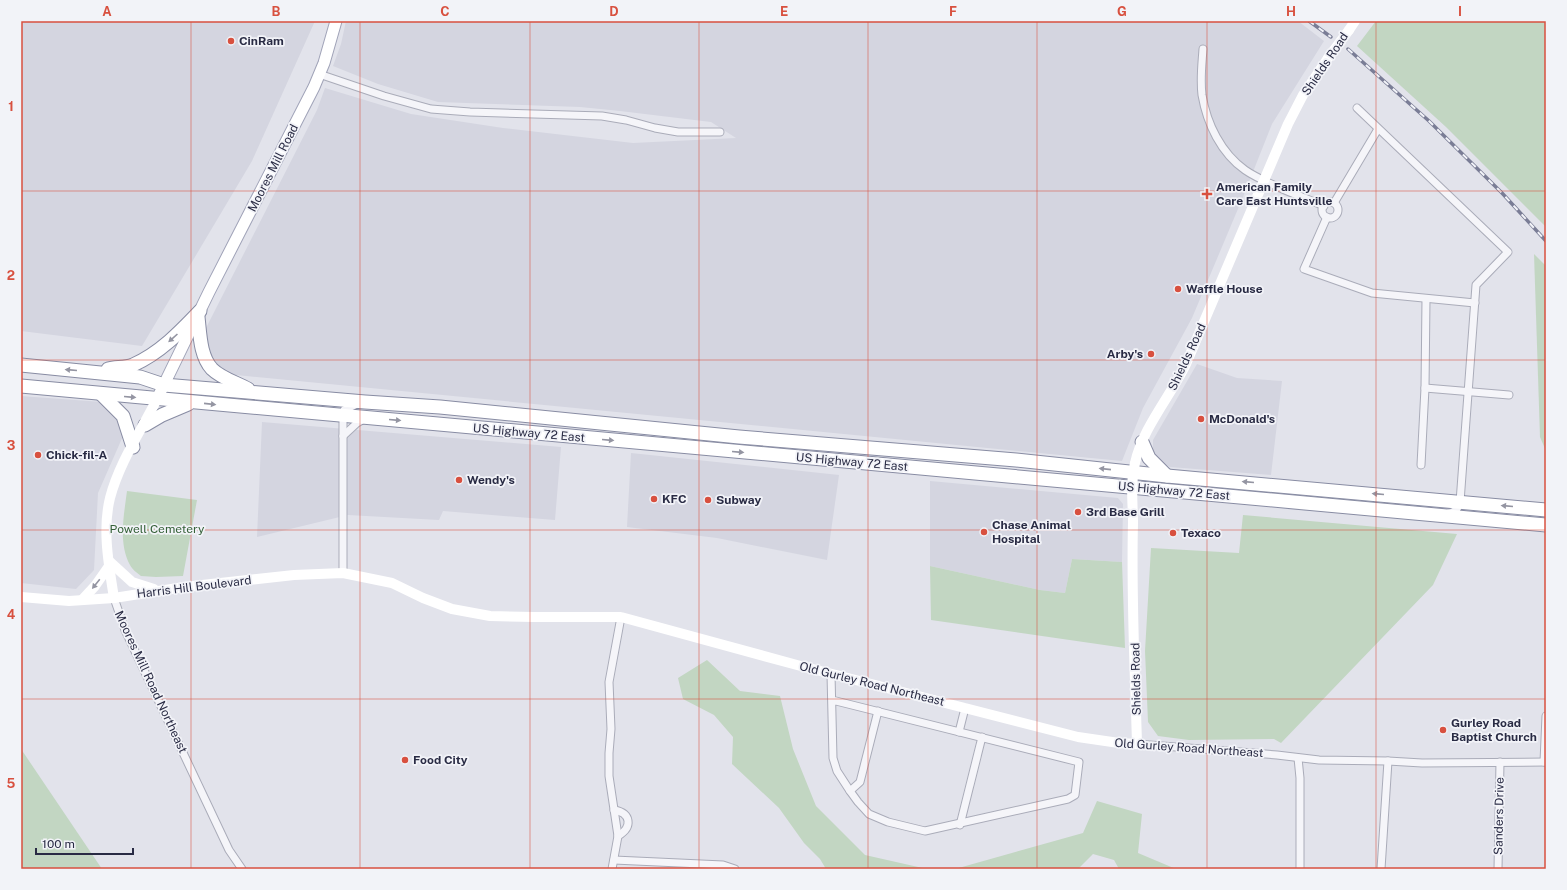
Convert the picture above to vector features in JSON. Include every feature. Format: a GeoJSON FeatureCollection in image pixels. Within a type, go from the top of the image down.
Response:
{"type":"FeatureCollection","features":[{"type":"Feature","properties":{"kind":"highway"},"geometry":{"type":"LineString","coordinates":[[98,373],[115,367],[131,366],[148,358],[170,341],[199,314]]}},
{"type":"Feature","properties":{"kind":"highway"},"geometry":{"type":"LineString","coordinates":[[199,314],[202,348],[212,369],[256,392]]}},
{"type":"Feature","properties":{"kind":"highway","name":"US Highway 72 East"},"geometry":{"type":"LineString","coordinates":[[21,366],[140,377],[164,385],[440,407],[739,437],[1546,510]]}},
{"type":"Feature","properties":{"kind":"highway","name":"US Highway 72 East"},"geometry":{"type":"LineString","coordinates":[[21,386],[193,403],[1546,525]]}},
{"type":"Feature","properties":{"kind":"highway"},"geometry":{"type":"LineString","coordinates":[[101,394],[123,416],[132,447]]}},
{"type":"Feature","properties":{"kind":"highway"},"geometry":{"type":"LineString","coordinates":[[145,425],[162,415],[193,403]]}},
{"type":"Feature","properties":{"kind":"highway"},"geometry":{"type":"LineString","coordinates":[[1142,442],[1149,458],[1156,466],[1162,469],[1166,476]]}},
{"type":"Feature","properties":{"kind":"main road","name":"Moores Mill Road"},"geometry":{"type":"LineString","coordinates":[[199,314],[297,121],[319,74],[324,63],[336,21]]}},
{"type":"Feature","properties":{"kind":"main road","name":"Moores Mill Road Northeast"},"geometry":{"type":"LineString","coordinates":[[157,399],[199,314]]}},
{"type":"Feature","properties":{"kind":"street","name":"Shields Road"},"geometry":{"type":"LineString","coordinates":[[1137,744],[1132,550],[1134,500],[1132,488],[1134,472],[1142,442],[1186,364],[1288,124],[1303,95],[1355,21]]}},
{"type":"Feature","properties":{"kind":"street"},"geometry":{"type":"LineString","coordinates":[[1203,48],[1201,78],[1202,94],[1210,126],[1225,150],[1246,170],[1265,181],[1324,206]]}},
{"type":"Feature","properties":{"kind":"street"},"geometry":{"type":"LineString","coordinates":[[319,74],[384,96],[431,109],[470,112],[602,116],[678,132],[720,132]]}},
{"type":"Feature","properties":{"kind":"street"},"geometry":{"type":"LineString","coordinates":[[1357,108],[1508,252],[1476,285],[1460,502],[1459,507],[1455,512],[1441,515]]}},
{"type":"Feature","properties":{"kind":"street"},"geometry":{"type":"LineString","coordinates":[[1334,203],[1378,129]]}},
{"type":"Feature","properties":{"kind":"street"},"geometry":{"type":"LineString","coordinates":[[1327,217],[1322,212],[1324,206],[1329,202],[1334,203]]}},
{"type":"Feature","properties":{"kind":"street"},"geometry":{"type":"LineString","coordinates":[[1327,217],[1332,217],[1337,212],[1337,207],[1334,203]]}},
{"type":"Feature","properties":{"kind":"street"},"geometry":{"type":"LineString","coordinates":[[1327,217],[1304,269],[1372,293],[1475,303]]}},
{"type":"Feature","properties":{"kind":"street"},"geometry":{"type":"LineString","coordinates":[[1421,465],[1425,388],[1426,299]]}},
{"type":"Feature","properties":{"kind":"street"},"geometry":{"type":"LineString","coordinates":[[1425,388],[1509,395]]}},
{"type":"Feature","properties":{"kind":"street","name":"Moores Mill Road Northeast"},"geometry":{"type":"LineString","coordinates":[[157,399],[117,477],[110,499],[106,527],[114,598],[128,637],[229,850],[242,869]]}},
{"type":"Feature","properties":{"kind":"street"},"geometry":{"type":"LineString","coordinates":[[343,573],[343,416],[344,410],[350,406],[365,402]]}},
{"type":"Feature","properties":{"kind":"street"},"geometry":{"type":"LineString","coordinates":[[343,436],[357,423],[366,418]]}},
{"type":"Feature","properties":{"kind":"street"},"geometry":{"type":"LineString","coordinates":[[82,600],[95,586],[109,563],[132,582],[158,590]]}},
{"type":"Feature","properties":{"kind":"street","name":"Harris Hill Boulevard"},"geometry":{"type":"LineString","coordinates":[[21,597],[54,600],[114,598],[158,590],[300,574],[343,573]]}},
{"type":"Feature","properties":{"kind":"street","name":"Old Gurley Road Northeast"},"geometry":{"type":"LineString","coordinates":[[343,573],[392,583],[423,598],[452,609],[490,616],[621,617],[831,674],[1078,737],[1119,743],[1211,749],[1319,760],[1388,760],[1422,763],[1545,762]]}},
{"type":"Feature","properties":{"kind":"street"},"geometry":{"type":"LineString","coordinates":[[612,869],[618,836],[609,776],[611,729],[609,682],[621,617]]}},
{"type":"Feature","properties":{"kind":"street"},"geometry":{"type":"LineString","coordinates":[[831,674],[833,758],[838,771],[850,791],[869,814],[888,822],[925,831],[1068,799],[1075,796],[1079,762],[832,700]]}},
{"type":"Feature","properties":{"kind":"street"},"geometry":{"type":"LineString","coordinates":[[959,732],[965,708]]}},
{"type":"Feature","properties":{"kind":"street"},"geometry":{"type":"LineString","coordinates":[[850,791],[860,782],[878,711]]}},
{"type":"Feature","properties":{"kind":"street"},"geometry":{"type":"LineString","coordinates":[[1545,762],[1546,716]]}},
{"type":"Feature","properties":{"kind":"street"},"geometry":{"type":"LineString","coordinates":[[960,824],[982,737]]}},
{"type":"Feature","properties":{"kind":"street"},"geometry":{"type":"LineString","coordinates":[[1298,758],[1300,778],[1300,869]]}},
{"type":"Feature","properties":{"kind":"street"},"geometry":{"type":"LineString","coordinates":[[1381,869],[1388,760]]}},
{"type":"Feature","properties":{"kind":"street","name":"Sanders Drive"},"geometry":{"type":"LineString","coordinates":[[1498,869],[1500,762]]}},
{"type":"Feature","properties":{"kind":"street"},"geometry":{"type":"LineString","coordinates":[[614,810],[623,812],[626,816],[628,825],[625,832],[618,836]]}},
{"type":"Feature","properties":{"kind":"street"},"geometry":{"type":"LineString","coordinates":[[614,860],[723,865],[735,869]]}},
{"type":"Feature","properties":{"kind":"shaded area"},"geometry":{"type":"Polygon","coordinates":[[[21,21],[315,21],[252,161],[142,346],[21,331],[21,21]]]}},
{"type":"Feature","properties":{"kind":"shaded area"},"geometry":{"type":"Polygon","coordinates":[[[346,21],[1298,21],[1324,41],[1272,124],[1192,318],[1143,408],[1122,461],[236,375],[208,360],[206,328],[317,110],[325,88],[411,114],[503,128],[633,143],[736,138],[711,122],[580,107],[438,102],[378,84],[333,66],[341,44],[346,21]]]}},
{"type":"Feature","properties":{"kind":"shaded area"},"geometry":{"type":"Polygon","coordinates":[[[1197,364],[1237,378],[1282,381],[1271,475],[1170,467],[1159,461],[1153,451],[1153,440],[1197,364]]]}},
{"type":"Feature","properties":{"kind":"shaded area"},"geometry":{"type":"Polygon","coordinates":[[[21,396],[102,402],[119,414],[123,436],[98,493],[94,570],[76,589],[21,583],[21,396]]]}},
{"type":"Feature","properties":{"kind":"shaded area"},"geometry":{"type":"Polygon","coordinates":[[[262,422],[561,447],[555,520],[443,511],[439,520],[348,515],[257,537],[262,422]]]}},
{"type":"Feature","properties":{"kind":"shaded area"},"geometry":{"type":"Polygon","coordinates":[[[631,453],[839,475],[827,560],[717,538],[627,527],[631,453]]]}},
{"type":"Feature","properties":{"kind":"shaded area"},"geometry":{"type":"Polygon","coordinates":[[[930,481],[1118,498],[1123,504],[1122,562],[1072,559],[1065,593],[1040,590],[930,566],[930,481]]]}},
{"type":"Feature","properties":{"kind":"green space"},"geometry":{"type":"Polygon","coordinates":[[[1376,21],[1543,21],[1546,25],[1546,227],[1446,127],[1357,46],[1376,21]]]}},
{"type":"Feature","properties":{"kind":"green space"},"geometry":{"type":"Polygon","coordinates":[[[1534,254],[1546,266],[1546,451],[1540,437],[1534,254]]]}},
{"type":"Feature","properties":{"kind":"green space","name":"Powell Cemetery"},"geometry":{"type":"Polygon","coordinates":[[[127,491],[197,500],[183,576],[141,576],[131,566],[126,556],[123,538],[123,519],[127,491]]]}},
{"type":"Feature","properties":{"kind":"green space"},"geometry":{"type":"Polygon","coordinates":[[[1243,515],[1457,534],[1433,585],[1281,743],[1274,739],[1189,740],[1158,736],[1148,722],[1145,651],[1151,548],[1239,553],[1243,515]]]}},
{"type":"Feature","properties":{"kind":"green space"},"geometry":{"type":"Polygon","coordinates":[[[1072,559],[1122,562],[1125,648],[931,620],[930,566],[1040,590],[1065,593],[1072,559]]]}},
{"type":"Feature","properties":{"kind":"green space"},"geometry":{"type":"Polygon","coordinates":[[[707,660],[740,691],[780,696],[793,749],[816,806],[865,855],[927,869],[826,869],[820,859],[804,843],[779,808],[732,764],[733,737],[714,715],[683,699],[678,678],[707,660]]]}},
{"type":"Feature","properties":{"kind":"green space"},"geometry":{"type":"Polygon","coordinates":[[[21,749],[102,869],[21,869],[21,749]]]}},
{"type":"Feature","properties":{"kind":"green space"},"geometry":{"type":"Polygon","coordinates":[[[1097,801],[1142,814],[1138,853],[1176,869],[1119,869],[1114,860],[1093,854],[1078,869],[955,869],[1083,833],[1097,801]]]}},
{"type":"Feature","properties":{"kind":"railway"},"geometry":{"type":"LineString","coordinates":[[1309,21],[1331,37]]}},
{"type":"Feature","properties":{"kind":"railway"},"geometry":{"type":"LineString","coordinates":[[1348,49],[1429,121],[1502,193],[1546,241]]}},
{"type":"Feature","properties":{"kind":"place","name":"CinRam"},"geometry":{"type":"Point","coordinates":[231,41]}},
{"type":"Feature","properties":{"kind":"place","name":"American Family Care East Huntsville"},"geometry":{"type":"Point","coordinates":[1207,194]}},
{"type":"Feature","properties":{"kind":"place","name":"Waffle House"},"geometry":{"type":"Point","coordinates":[1178,289]}},
{"type":"Feature","properties":{"kind":"place","name":"Arby's"},"geometry":{"type":"Point","coordinates":[1151,354]}},
{"type":"Feature","properties":{"kind":"place","name":"McDonald's"},"geometry":{"type":"Point","coordinates":[1201,419]}},
{"type":"Feature","properties":{"kind":"place","name":"Chick-fil-A"},"geometry":{"type":"Point","coordinates":[38,455]}},
{"type":"Feature","properties":{"kind":"place","name":"Wendy's"},"geometry":{"type":"Point","coordinates":[459,480]}},
{"type":"Feature","properties":{"kind":"place","name":"KFC"},"geometry":{"type":"Point","coordinates":[654,499]}},
{"type":"Feature","properties":{"kind":"place","name":"Subway"},"geometry":{"type":"Point","coordinates":[708,500]}},
{"type":"Feature","properties":{"kind":"place","name":"3rd Base Grill"},"geometry":{"type":"Point","coordinates":[1078,512]}},
{"type":"Feature","properties":{"kind":"place","name":"Chase Animal Hospital"},"geometry":{"type":"Point","coordinates":[984,532]}},
{"type":"Feature","properties":{"kind":"place","name":"Texaco"},"geometry":{"type":"Point","coordinates":[1173,533]}},
{"type":"Feature","properties":{"kind":"place","name":"Gurley Road Baptist Church"},"geometry":{"type":"Point","coordinates":[1443,730]}},
{"type":"Feature","properties":{"kind":"place","name":"Food City"},"geometry":{"type":"Point","coordinates":[405,760]}}]}
